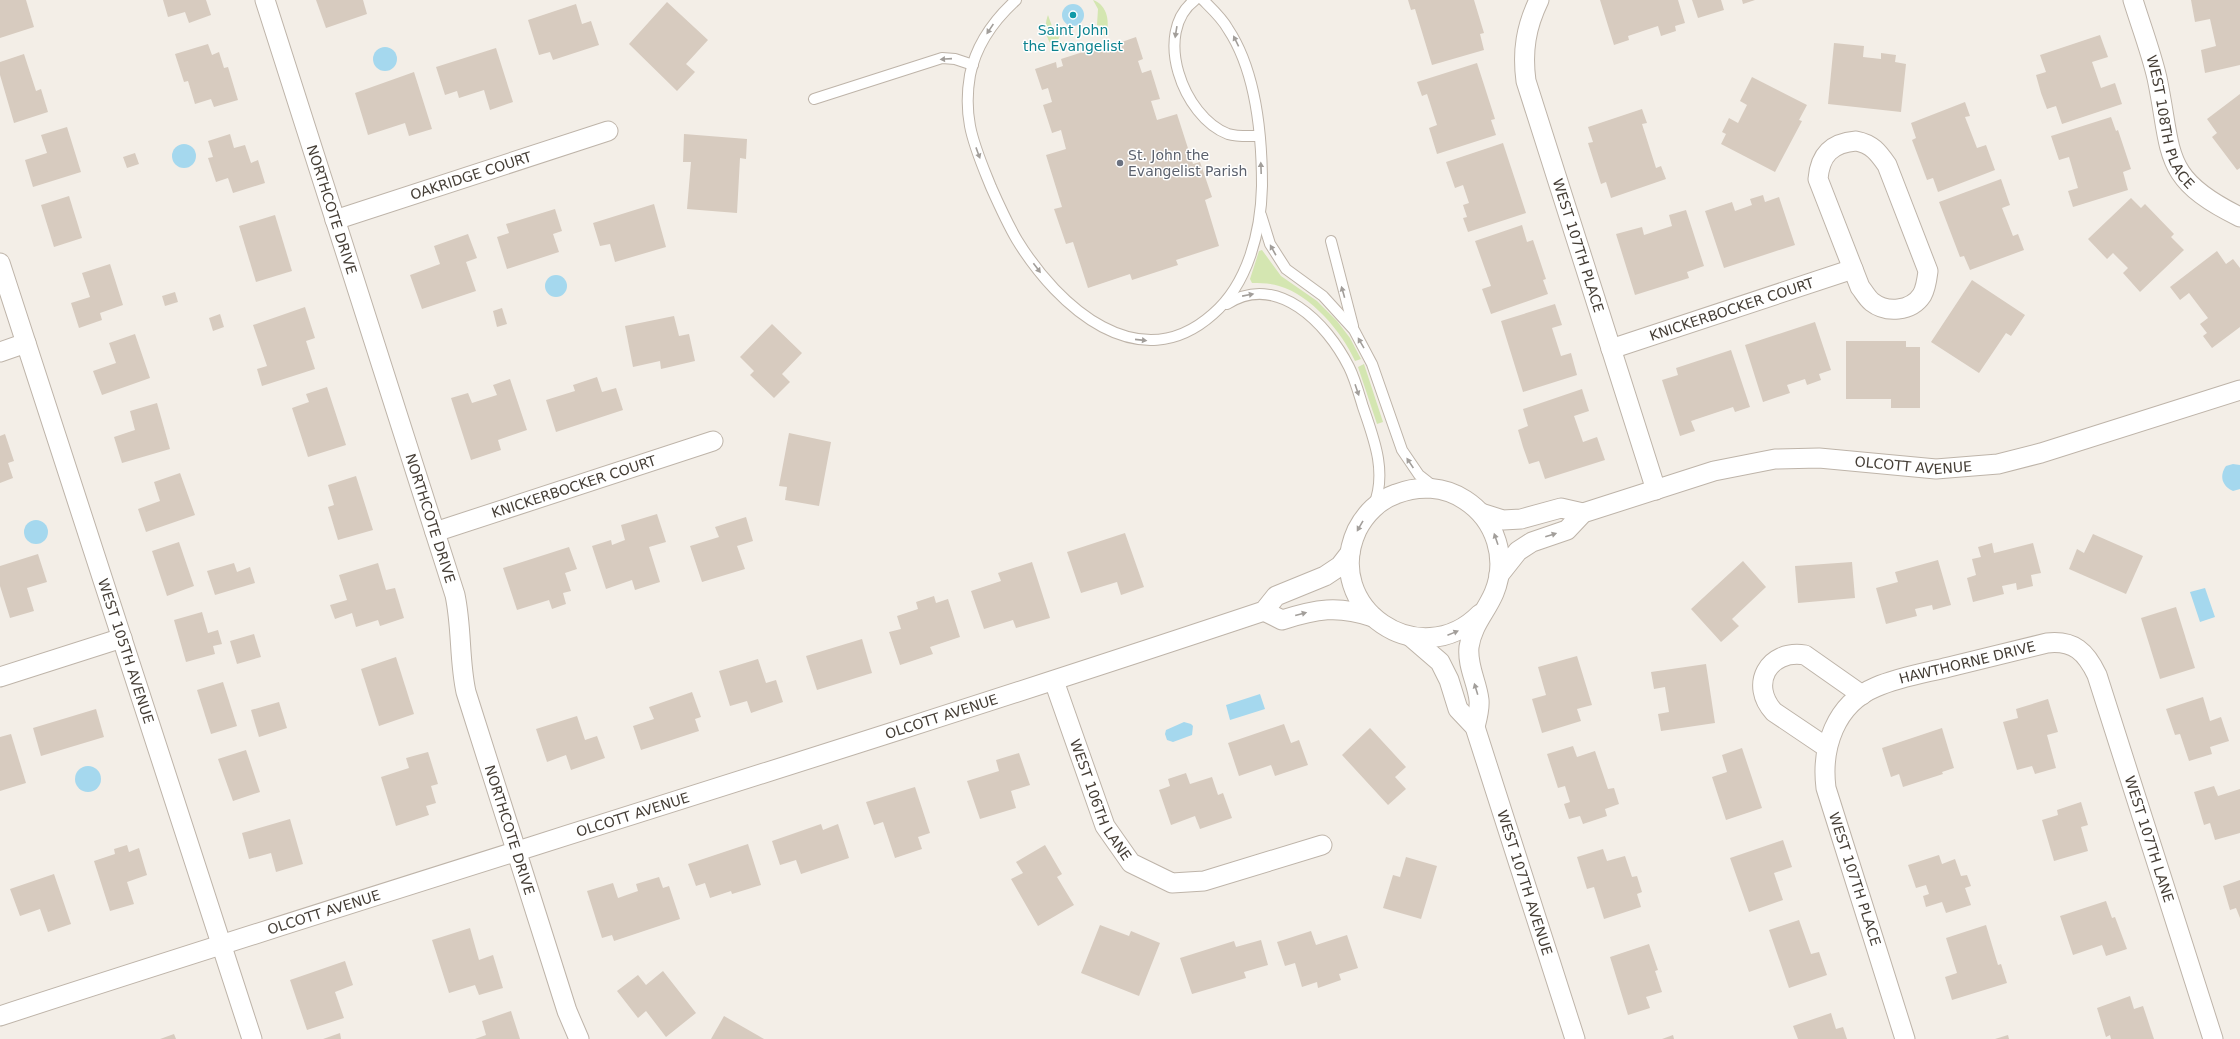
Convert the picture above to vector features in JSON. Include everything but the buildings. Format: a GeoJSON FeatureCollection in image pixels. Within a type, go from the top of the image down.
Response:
{"type":"FeatureCollection","features":[{"type":"Feature","properties":{"kind":"street","name":"NORTHCOTE DRIVE"},"geometry":{"type":"LineString","coordinates":[[265,0],[334,220],[435,532],[458,610],[461,664],[466,692],[567,1011],[579,1039]]}},
{"type":"Feature","properties":{"kind":"street","name":"WEST 107TH PLACE"},"geometry":{"type":"LineString","coordinates":[[1539,0],[1530,19],[1525,40],[1523,61],[1526,81],[1656,490]]}},
{"type":"Feature","properties":{"kind":"street","name":"WEST 108TH PLACE"},"geometry":{"type":"LineString","coordinates":[[2133,0],[2153,62],[2167,140],[2175,166],[2183,177],[2206,198],[2240,217]]}},
{"type":"Feature","properties":{"kind":"street","name":"OAKRIDGE COURT"},"geometry":{"type":"LineString","coordinates":[[334,220],[608,131]]}},
{"type":"Feature","properties":{"kind":"street"},"geometry":{"type":"LineString","coordinates":[[1856,141],[1865,143],[1876,149],[1886,165],[1928,272],[1927,283],[1922,296],[1913,303],[1900,309],[1886,309],[1871,302],[1860,287],[1853,269],[1818,179],[1819,165],[1825,155],[1834,146],[1845,142],[1856,141]]}},
{"type":"Feature","properties":{"kind":"street","name":"WEST 105TH AVENUE"},"geometry":{"type":"LineString","coordinates":[[0,264],[252,1039]]}},
{"type":"Feature","properties":{"kind":"street","name":"KNICKERBOCKER COURT"},"geometry":{"type":"LineString","coordinates":[[1610,349],[1853,269]]}},
{"type":"Feature","properties":{"kind":"street"},"geometry":{"type":"LineString","coordinates":[[0,352],[26,343]]}},
{"type":"Feature","properties":{"kind":"street","name":"OLCOTT AVENUE"},"geometry":{"type":"LineString","coordinates":[[1582,513],[1734,466],[1797,457],[1929,469],[1998,464],[2041,453],[2240,390]]}},
{"type":"Feature","properties":{"kind":"street","name":"KNICKERBOCKER COURT"},"geometry":{"type":"LineString","coordinates":[[435,532],[713,441]]}},
{"type":"Feature","properties":{"kind":"street"},"geometry":{"type":"LineString","coordinates":[[1350,553],[1350,572],[1354,588],[1361,603],[1373,617],[1389,629],[1411,637],[1435,638],[1446,636],[1466,626],[1480,614],[1494,593],[1499,575],[1498,545],[1494,532],[1481,513],[1460,497],[1438,489],[1421,488],[1403,491],[1392,495],[1372,509],[1360,526],[1350,553],[1340,566],[1329,574],[1276,596],[1264,611],[1282,620],[1310,612],[1335,608],[1353,610],[1373,617]]}},
{"type":"Feature","properties":{"kind":"street"},"geometry":{"type":"LineString","coordinates":[[1481,513],[1503,520],[1521,519],[1561,508],[1582,513],[1567,530],[1532,542],[1518,551],[1499,575]]}},
{"type":"Feature","properties":{"kind":"street","name":"OLCOTT AVENUE"},"geometry":{"type":"LineString","coordinates":[[0,1016],[222,944],[1054,681],[1264,611]]}},
{"type":"Feature","properties":{"kind":"street","name":"WEST 107TH AVENUE"},"geometry":{"type":"LineString","coordinates":[[1475,727],[1479,701],[1471,670],[1469,647],[1471,636],[1480,614]]}},
{"type":"Feature","properties":{"kind":"street","name":"WEST 107TH AVENUE"},"geometry":{"type":"LineString","coordinates":[[1411,637],[1440,662],[1449,680],[1458,708],[1475,727],[1575,1039]]}},
{"type":"Feature","properties":{"kind":"street"},"geometry":{"type":"LineString","coordinates":[[0,677],[122,638]]}},
{"type":"Feature","properties":{"kind":"street","name":"HAWTHORNE DRIVE"},"geometry":{"type":"LineString","coordinates":[[1838,720],[1862,695],[1889,682],[2047,643],[2062,642],[2074,646]]}},
{"type":"Feature","properties":{"kind":"street","name":"WEST 107TH LANE"},"geometry":{"type":"LineString","coordinates":[[2074,646],[2092,663],[2098,675],[2213,1039]]}},
{"type":"Feature","properties":{"kind":"street"},"geometry":{"type":"LineString","coordinates":[[1826,747],[1774,712],[1768,705],[1762,688],[1766,673],[1775,660],[1797,654],[1805,655],[1862,695]]}},
{"type":"Feature","properties":{"kind":"street","name":"WEST 106TH LANE"},"geometry":{"type":"LineString","coordinates":[[1054,681],[1105,826],[1131,863],[1172,883],[1204,881],[1322,846]]}},
{"type":"Feature","properties":{"kind":"street","name":"WEST 107TH PLACE"},"geometry":{"type":"LineString","coordinates":[[1838,720],[1826,747],[1824,775],[1826,788],[1905,1039]]}},
{"type":"Feature","properties":{"kind":"lane"},"geometry":{"type":"LineString","coordinates":[[1016,0],[988,31],[973,65],[968,108],[970,129],[977,153],[1013,232],[1037,269],[1057,291],[1083,315],[1112,332],[1131,339],[1156,341],[1173,338],[1196,328],[1241,296],[1258,293],[1274,295],[1290,300],[1326,331],[1349,368],[1373,434],[1380,477],[1380,487],[1372,509]]}},
{"type":"Feature","properties":{"kind":"lane"},"geometry":{"type":"LineString","coordinates":[[1195,0],[1180,16],[1175,37],[1178,67],[1184,88],[1197,110],[1218,128],[1233,135],[1259,136]]}},
{"type":"Feature","properties":{"kind":"lane"},"geometry":{"type":"LineString","coordinates":[[1203,0],[1227,27],[1238,45],[1253,97],[1259,136],[1262,174],[1260,207],[1255,236],[1245,268],[1232,294],[1214,314]]}},
{"type":"Feature","properties":{"kind":"lane"},"geometry":{"type":"LineString","coordinates":[[814,99],[948,58],[973,65]]}},
{"type":"Feature","properties":{"kind":"lane"},"geometry":{"type":"LineString","coordinates":[[1260,207],[1266,234],[1280,262],[1293,275],[1332,305],[1354,330]]}},
{"type":"Feature","properties":{"kind":"lane"},"geometry":{"type":"LineString","coordinates":[[1330,242],[1354,330],[1372,364],[1402,450],[1419,474],[1438,489]]}},
{"type":"Feature","properties":{"kind":"green space"},"geometry":{"type":"Polygon","coordinates":[[[1093,0],[1102,6],[1107,15],[1108,26],[1106,36],[1098,32],[1101,26],[1097,25],[1098,9],[1093,0]]]}},
{"type":"Feature","properties":{"kind":"green space"},"geometry":{"type":"Polygon","coordinates":[[[1048,15],[1053,29],[1060,36],[1058,40],[1064,43],[1060,51],[1052,45],[1047,36],[1046,25],[1048,15]]]}},
{"type":"Feature","properties":{"kind":"green space"},"geometry":{"type":"Polygon","coordinates":[[[1262,250],[1281,276],[1317,301],[1337,321],[1350,338],[1361,359],[1355,361],[1334,327],[1303,297],[1276,285],[1252,283],[1250,279],[1259,251],[1262,250]]]}},
{"type":"Feature","properties":{"kind":"green space"},"geometry":{"type":"Polygon","coordinates":[[[1364,364],[1383,422],[1377,424],[1358,367],[1364,364]]]}},
{"type":"Feature","properties":{"kind":"water"},"geometry":{"type":"Polygon","coordinates":[[[1073,4],[1081,7],[1084,15],[1081,23],[1073,26],[1065,23],[1062,15],[1065,7],[1073,4]]]}},
{"type":"Feature","properties":{"kind":"water"},"geometry":{"type":"Polygon","coordinates":[[[385,47],[394,50],[397,59],[394,68],[385,71],[376,68],[373,59],[376,50],[385,47]]]}},
{"type":"Feature","properties":{"kind":"water"},"geometry":{"type":"Polygon","coordinates":[[[184,144],[193,147],[196,156],[193,165],[184,168],[175,165],[172,156],[175,147],[184,144]]]}},
{"type":"Feature","properties":{"kind":"water"},"geometry":{"type":"Polygon","coordinates":[[[556,275],[564,278],[567,286],[564,294],[556,297],[548,294],[545,286],[548,278],[556,275]]]}},
{"type":"Feature","properties":{"kind":"water"},"geometry":{"type":"Polygon","coordinates":[[[2233,464],[2240,465],[2240,489],[2233,491],[2224,484],[2222,477],[2226,466],[2233,464]]]}},
{"type":"Feature","properties":{"kind":"water"},"geometry":{"type":"Polygon","coordinates":[[[36,520],[45,523],[48,532],[45,541],[36,544],[27,541],[24,532],[27,523],[36,520]]]}},
{"type":"Feature","properties":{"kind":"water"},"geometry":{"type":"Polygon","coordinates":[[[2205,588],[2215,617],[2200,622],[2190,592],[2205,588]]]}},
{"type":"Feature","properties":{"kind":"water"},"geometry":{"type":"Polygon","coordinates":[[[1260,694],[1265,709],[1230,720],[1226,705],[1260,694]]]}},
{"type":"Feature","properties":{"kind":"water"},"geometry":{"type":"Polygon","coordinates":[[[1184,722],[1193,726],[1192,735],[1173,742],[1167,740],[1165,734],[1166,730],[1184,722]]]}},
{"type":"Feature","properties":{"kind":"water"},"geometry":{"type":"Polygon","coordinates":[[[88,766],[97,770],[101,779],[97,788],[88,792],[79,788],[75,779],[79,770],[88,766]]]}},
{"type":"Feature","properties":{"kind":"place","name":"Saint John the Evangelist"},"geometry":{"type":"Point","coordinates":[1073,15]}},
{"type":"Feature","properties":{"kind":"place","name":"St. John the Evangelist Parish"},"geometry":{"type":"Point","coordinates":[1120,163]}}]}
